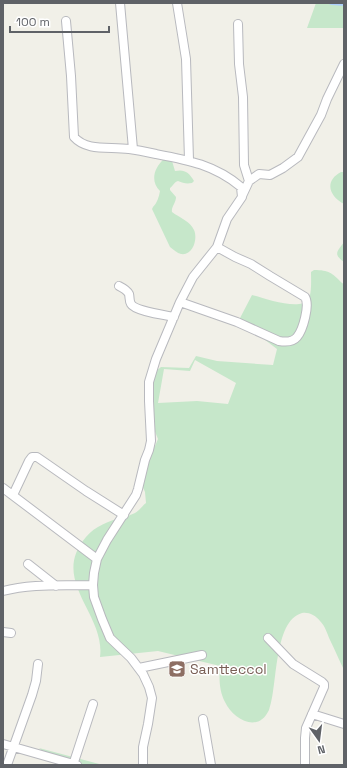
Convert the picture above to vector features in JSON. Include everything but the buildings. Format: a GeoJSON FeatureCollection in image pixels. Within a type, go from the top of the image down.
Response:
{"type":"FeatureCollection","features":[{"type":"Feature","properties":{"kind":"street"},"geometry":{"type":"LineString","coordinates":[[120,3],[134,149]]}},
{"type":"Feature","properties":{"kind":"street"},"geometry":{"type":"LineString","coordinates":[[177,3],[186,59],[189,160]]}},
{"type":"Feature","properties":{"kind":"street"},"geometry":{"type":"LineString","coordinates":[[66,21],[71,76],[74,137],[77,141],[84,145],[134,149],[189,160],[218,171],[230,178],[241,187],[242,197]]}},
{"type":"Feature","properties":{"kind":"street"},"geometry":{"type":"LineString","coordinates":[[238,24],[239,64],[243,97],[244,165],[249,181]]}},
{"type":"Feature","properties":{"kind":"street"},"geometry":{"type":"LineString","coordinates":[[143,765],[142,747],[148,724],[152,698],[143,674],[131,658],[110,638],[102,619],[94,597],[93,585],[97,559],[107,540],[136,495],[138,489],[144,460],[149,450],[151,435],[148,401],[149,382],[156,359],[180,302],[193,277],[217,247],[228,219],[242,197],[249,181],[259,174],[270,175],[298,157],[321,115],[344,64]]}},
{"type":"Feature","properties":{"kind":"street"},"geometry":{"type":"LineString","coordinates":[[180,302],[237,322],[279,341],[289,341],[296,338],[300,333],[308,304],[305,297],[251,264],[217,247]]}},
{"type":"Feature","properties":{"kind":"street"},"geometry":{"type":"LineString","coordinates":[[119,286],[126,290],[129,294],[130,302],[133,306],[152,313],[174,317]]}},
{"type":"Feature","properties":{"kind":"street"},"geometry":{"type":"LineString","coordinates":[[13,495],[32,457],[37,457],[86,492],[124,515]]}},
{"type":"Feature","properties":{"kind":"street"},"geometry":{"type":"LineString","coordinates":[[3,488],[97,559]]}},
{"type":"Feature","properties":{"kind":"street"},"geometry":{"type":"LineString","coordinates":[[28,564],[56,586]]}},
{"type":"Feature","properties":{"kind":"street"},"geometry":{"type":"LineString","coordinates":[[3,591],[17,588],[93,585]]}},
{"type":"Feature","properties":{"kind":"street"},"geometry":{"type":"LineString","coordinates":[[268,638],[293,664],[324,684],[306,728],[305,765]]}},
{"type":"Feature","properties":{"kind":"street"},"geometry":{"type":"LineString","coordinates":[[139,668],[202,655]]}},
{"type":"Feature","properties":{"kind":"street"},"geometry":{"type":"LineString","coordinates":[[7,765],[32,695],[36,681],[38,664]]}},
{"type":"Feature","properties":{"kind":"street"},"geometry":{"type":"LineString","coordinates":[[3,744],[75,765],[93,704]]}},
{"type":"Feature","properties":{"kind":"street"},"geometry":{"type":"LineString","coordinates":[[312,714],[344,724]]}},
{"type":"Feature","properties":{"kind":"street"},"geometry":{"type":"LineString","coordinates":[[203,719],[211,765]]}},
{"type":"Feature","properties":{"kind":"green space"},"geometry":{"type":"Polygon","coordinates":[[[316,3],[344,3],[344,28],[307,28],[316,3]]]}},
{"type":"Feature","properties":{"kind":"green space"},"geometry":{"type":"Polygon","coordinates":[[[164,159],[169,159],[172,161],[175,171],[181,170],[186,172],[194,181],[192,183],[183,183],[178,181],[175,182],[170,188],[176,197],[172,212],[190,224],[195,234],[194,246],[185,254],[178,253],[170,247],[152,209],[158,200],[160,191],[155,183],[154,175],[158,166],[164,159]]]}},
{"type":"Feature","properties":{"kind":"green space"},"geometry":{"type":"Polygon","coordinates":[[[341,172],[344,172],[344,204],[335,197],[330,188],[332,180],[341,172]]]}},
{"type":"Feature","properties":{"kind":"green space"},"geometry":{"type":"Polygon","coordinates":[[[344,242],[344,262],[338,257],[337,253],[344,242]]]}},
{"type":"Feature","properties":{"kind":"green space"},"geometry":{"type":"Polygon","coordinates":[[[314,270],[327,271],[333,274],[344,284],[344,670],[322,623],[312,614],[302,613],[293,619],[286,628],[281,641],[272,700],[269,710],[259,721],[252,722],[246,721],[234,714],[225,702],[220,684],[220,666],[158,651],[100,657],[100,641],[95,626],[81,597],[73,568],[76,553],[90,533],[108,522],[135,513],[146,503],[145,492],[141,483],[149,455],[158,439],[154,429],[148,396],[156,371],[161,367],[189,368],[196,356],[217,361],[273,365],[277,349],[239,320],[252,295],[281,303],[304,303],[308,300],[310,294],[311,272],[314,270]],[[195,360],[190,371],[164,369],[158,403],[197,401],[228,404],[236,383],[195,360]]]}},
{"type":"Feature","properties":{"kind":"green space"},"geometry":{"type":"Polygon","coordinates":[[[39,748],[103,765],[57,765],[39,748]]]}},
{"type":"Feature","properties":{"kind":"waterway"},"geometry":{"type":"LineString","coordinates":[[329,3],[344,5]]}},
{"type":"Feature","properties":{"kind":"place","name":"Samtteccol"},"geometry":{"type":"Point","coordinates":[177,669]}}]}
